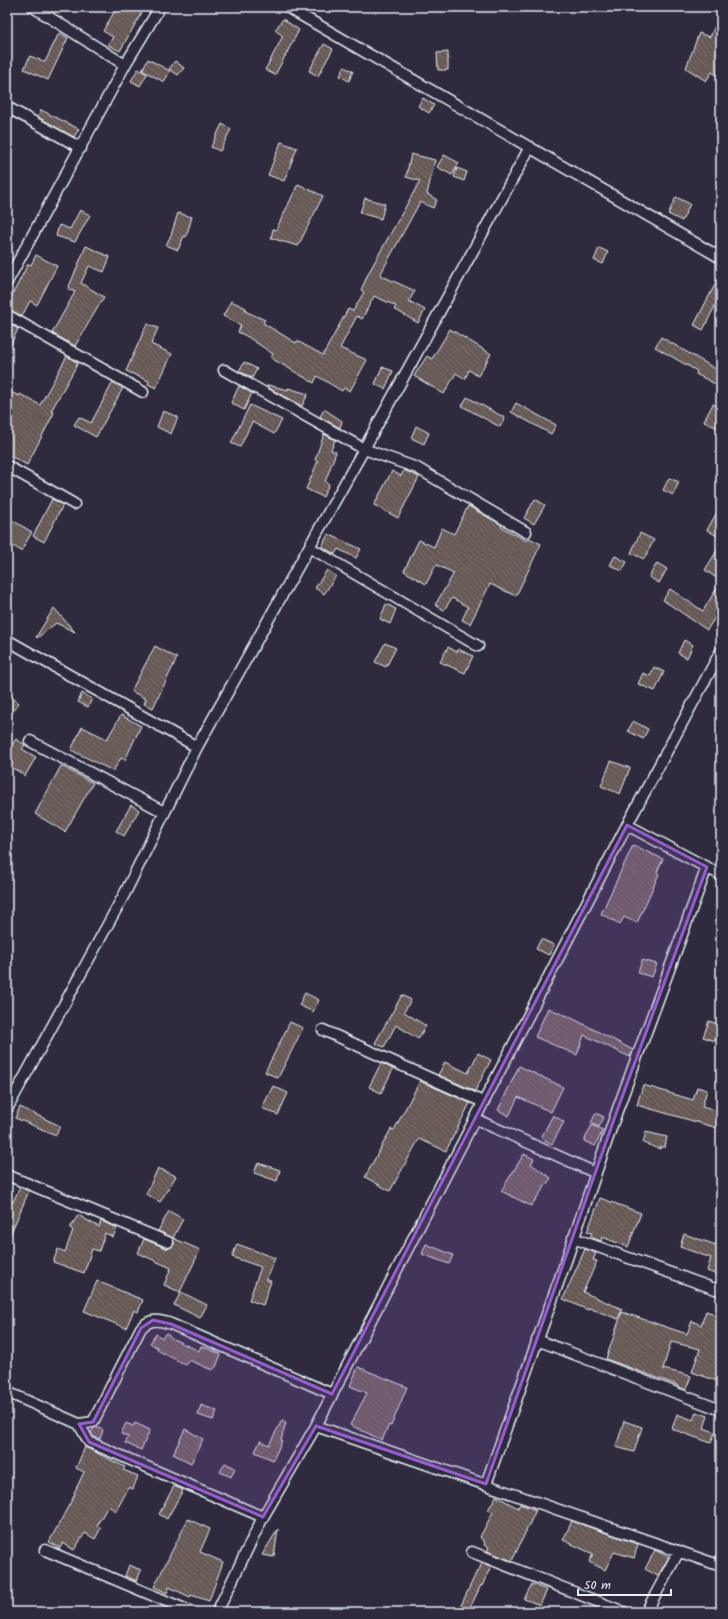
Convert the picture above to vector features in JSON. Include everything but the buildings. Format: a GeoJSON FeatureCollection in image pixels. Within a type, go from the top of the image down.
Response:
{"type":"FeatureCollection","features":[{"type":"Feature","properties":{"kind":"street"},"geometry":{"type":"LineString","coordinates":[[33,7],[125,65]]}},
{"type":"Feature","properties":{"kind":"street"},"geometry":{"type":"LineString","coordinates":[[7,282],[125,65],[160,7]]}},
{"type":"Feature","properties":{"kind":"street"},"geometry":{"type":"LineString","coordinates":[[288,7],[721,258]]}},
{"type":"Feature","properties":{"kind":"street"},"geometry":{"type":"LineString","coordinates":[[7,107],[81,148]]}},
{"type":"Feature","properties":{"kind":"street"},"geometry":{"type":"LineString","coordinates":[[7,1109],[125,893],[197,747],[364,449],[530,147]]}},
{"type":"Feature","properties":{"kind":"street"},"geometry":{"type":"LineString","coordinates":[[7,315],[143,392]]}},
{"type":"Feature","properties":{"kind":"street"},"geometry":{"type":"LineString","coordinates":[[224,370],[364,449],[417,468],[526,532]]}},
{"type":"Feature","properties":{"kind":"street"},"geometry":{"type":"LineString","coordinates":[[7,466],[74,504]]}},
{"type":"Feature","properties":{"kind":"street"},"geometry":{"type":"LineString","coordinates":[[309,547],[478,646]]}},
{"type":"Feature","properties":{"kind":"street"},"geometry":{"type":"LineString","coordinates":[[7,640],[197,747]]}},
{"type":"Feature","properties":{"kind":"street"},"geometry":{"type":"LineString","coordinates":[[217,1612],[263,1517],[316,1426],[627,825],[721,651]]}},
{"type":"Feature","properties":{"kind":"street"},"geometry":{"type":"LineString","coordinates":[[30,741],[164,812]]}},
{"type":"Feature","properties":{"kind":"street"},"geometry":{"type":"LineString","coordinates":[[627,825],[721,875]]}},
{"type":"Feature","properties":{"kind":"street"},"geometry":{"type":"LineString","coordinates":[[486,1484],[596,1173],[707,867]]}},
{"type":"Feature","properties":{"kind":"street"},"geometry":{"type":"LineString","coordinates":[[323,1030],[483,1102]]}},
{"type":"Feature","properties":{"kind":"street"},"geometry":{"type":"LineString","coordinates":[[475,1119],[596,1173]]}},
{"type":"Feature","properties":{"kind":"street"},"geometry":{"type":"LineString","coordinates":[[7,1175],[168,1242]]}},
{"type":"Feature","properties":{"kind":"street"},"geometry":{"type":"LineString","coordinates":[[573,1238],[721,1291]]}},
{"type":"Feature","properties":{"kind":"street"},"geometry":{"type":"LineString","coordinates":[[7,1392],[78,1424],[93,1422],[141,1328],[145,1323],[153,1320],[171,1324],[332,1394]]}},
{"type":"Feature","properties":{"kind":"street"},"geometry":{"type":"LineString","coordinates":[[537,1340],[721,1410]]}},
{"type":"Feature","properties":{"kind":"street"},"geometry":{"type":"LineString","coordinates":[[78,1424],[88,1442],[263,1517]]}},
{"type":"Feature","properties":{"kind":"street"},"geometry":{"type":"LineString","coordinates":[[316,1426],[721,1566]]}},
{"type":"Feature","properties":{"kind":"street"},"geometry":{"type":"LineString","coordinates":[[45,1550],[192,1612]]}},
{"type":"Feature","properties":{"kind":"street"},"geometry":{"type":"LineString","coordinates":[[646,1612],[679,1551]]}},
{"type":"Feature","properties":{"kind":"street"},"geometry":{"type":"LineString","coordinates":[[472,1552],[624,1612]]}},
{"type":"Feature","properties":{"kind":"highlighted area"},"geometry":{"type":"Polygon","coordinates":[[[627,825],[707,867],[617,1111],[486,1484],[316,1426],[263,1517],[89,1442],[79,1424],[93,1422],[141,1328],[153,1320],[171,1324],[332,1394],[627,825]]]}}]}
